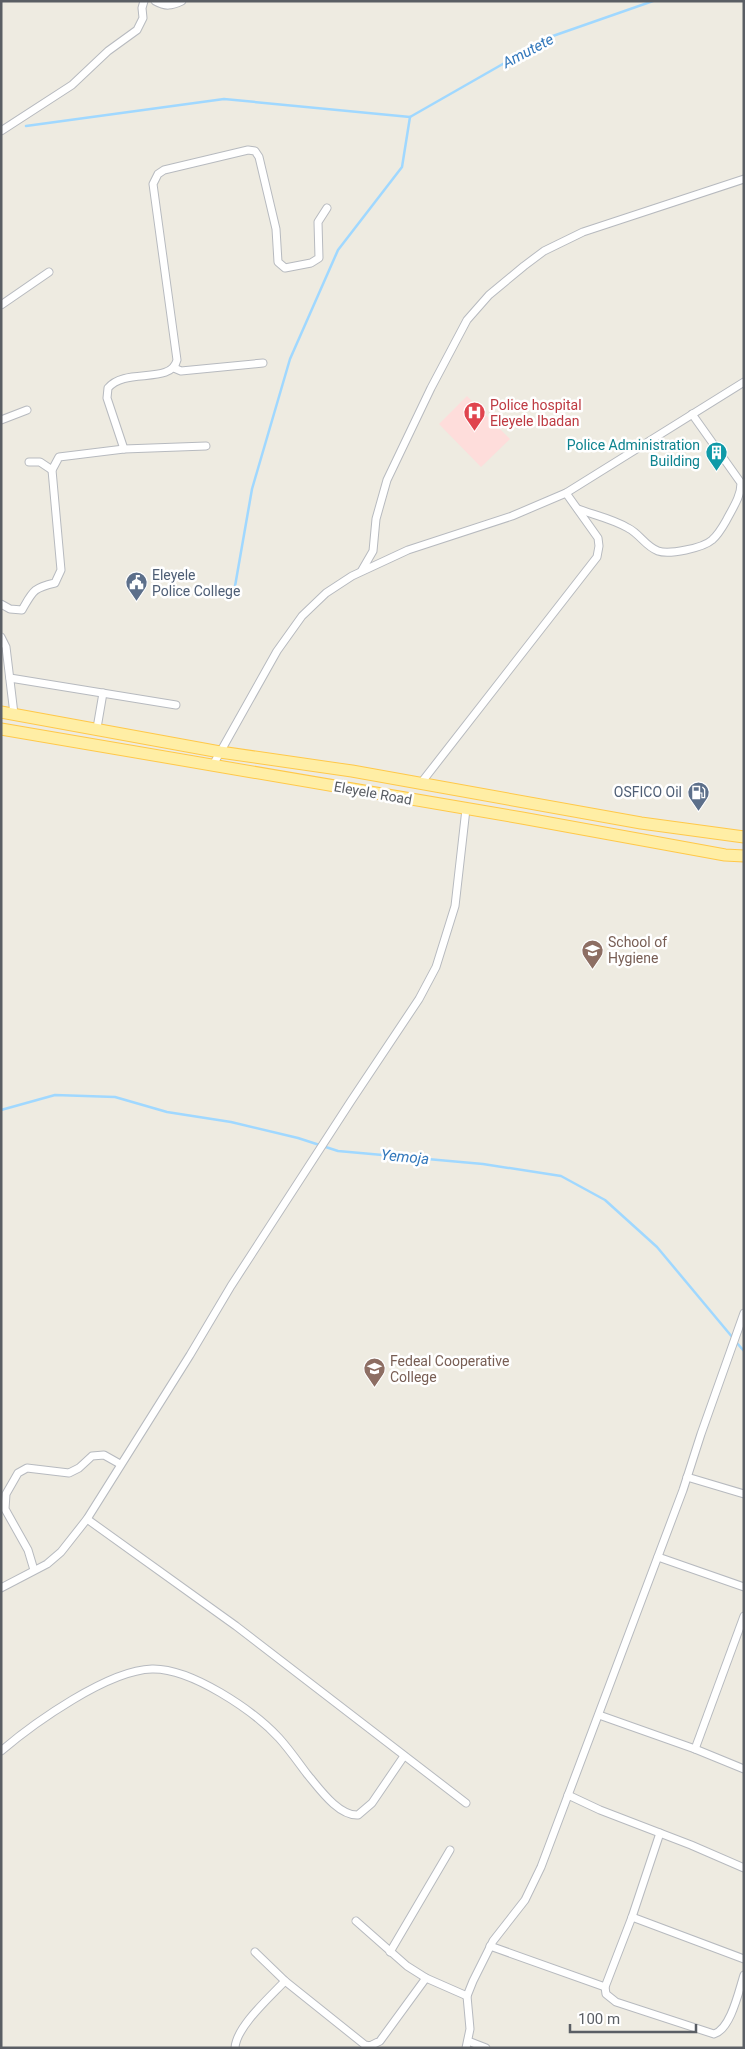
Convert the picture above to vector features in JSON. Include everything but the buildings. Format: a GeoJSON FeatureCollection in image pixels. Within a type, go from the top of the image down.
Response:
{"type":"FeatureCollection","features":[{"type":"Feature","properties":{"kind":"main road","name":"Eleyele Road"},"geometry":{"type":"LineString","coordinates":[[1,712],[97,728],[220,752],[420,783],[744,838]]}},
{"type":"Feature","properties":{"kind":"main road","name":"Eleyele Road"},"geometry":{"type":"LineString","coordinates":[[1,729],[466,808],[724,855],[744,856]]}},
{"type":"Feature","properties":{"kind":"main road"},"geometry":{"type":"LineString","coordinates":[[724,855],[727,836]]}},
{"type":"Feature","properties":{"kind":"street"},"geometry":{"type":"LineString","coordinates":[[1,131],[72,85],[108,51],[137,30],[143,18],[142,8],[144,1]]}},
{"type":"Feature","properties":{"kind":"street"},"geometry":{"type":"LineString","coordinates":[[155,1],[165,6],[182,1]]}},
{"type":"Feature","properties":{"kind":"street"},"geometry":{"type":"LineString","coordinates":[[124,449],[107,398],[108,388],[115,381],[124,377],[164,374],[174,368],[177,357],[153,184],[158,174],[164,170],[238,152],[252,149],[255,151],[259,156],[276,229],[278,262],[284,268],[311,263],[319,258],[318,222],[327,208]]}},
{"type":"Feature","properties":{"kind":"street"},"geometry":{"type":"LineString","coordinates":[[360,572],[370,559],[377,512],[390,472],[431,388],[464,326],[476,308],[508,278],[544,251],[562,241],[583,232],[744,179]]}},
{"type":"Feature","properties":{"kind":"street"},"geometry":{"type":"LineString","coordinates":[[1,305],[49,272]]}},
{"type":"Feature","properties":{"kind":"street"},"geometry":{"type":"LineString","coordinates":[[174,368],[181,371],[263,363]]}},
{"type":"Feature","properties":{"kind":"street"},"geometry":{"type":"LineString","coordinates":[[213,765],[277,651],[302,616],[326,593],[360,572],[408,550],[512,516],[566,493],[744,382]]}},
{"type":"Feature","properties":{"kind":"street"},"geometry":{"type":"LineString","coordinates":[[1,420],[27,410]]}},
{"type":"Feature","properties":{"kind":"street"},"geometry":{"type":"LineString","coordinates":[[578,509],[627,527],[640,535],[648,546],[659,552],[672,552],[701,546],[711,541],[720,532],[741,492],[741,483],[692,414]]}},
{"type":"Feature","properties":{"kind":"street"},"geometry":{"type":"LineString","coordinates":[[1,604],[10,609],[22,610],[38,587],[55,583],[61,570],[52,470],[60,457],[124,449],[206,446]]}},
{"type":"Feature","properties":{"kind":"street"},"geometry":{"type":"LineString","coordinates":[[29,462],[40,462],[52,470]]}},
{"type":"Feature","properties":{"kind":"street"},"geometry":{"type":"LineString","coordinates":[[420,783],[597,557],[598,538],[566,493]]}},
{"type":"Feature","properties":{"kind":"street"},"geometry":{"type":"LineString","coordinates":[[1,637],[6,647],[14,714]]}},
{"type":"Feature","properties":{"kind":"street"},"geometry":{"type":"LineString","coordinates":[[10,678],[176,705]]}},
{"type":"Feature","properties":{"kind":"street"},"geometry":{"type":"LineString","coordinates":[[97,728],[102,693]]}},
{"type":"Feature","properties":{"kind":"street"},"geometry":{"type":"LineString","coordinates":[[1,1588],[47,1564],[61,1552],[86,1519],[190,1355],[231,1286],[420,999],[436,966],[455,906],[466,808]]}},
{"type":"Feature","properties":{"kind":"street"},"geometry":{"type":"LineString","coordinates":[[486,2048],[467,2044],[470,2029],[467,1996],[490,1946],[525,1900],[550,1845],[658,1557],[744,1313]]}},
{"type":"Feature","properties":{"kind":"street"},"geometry":{"type":"LineString","coordinates":[[34,1570],[28,1550],[5,1509],[6,1494],[18,1472],[27,1468],[69,1473],[79,1468],[92,1456],[104,1455],[120,1464]]}},
{"type":"Feature","properties":{"kind":"street"},"geometry":{"type":"LineString","coordinates":[[687,1476],[744,1494]]}},
{"type":"Feature","properties":{"kind":"street"},"geometry":{"type":"LineString","coordinates":[[86,1519],[236,1626],[466,1803]]}},
{"type":"Feature","properties":{"kind":"street"},"geometry":{"type":"LineString","coordinates":[[658,1557],[744,1588]]}},
{"type":"Feature","properties":{"kind":"street"},"geometry":{"type":"LineString","coordinates":[[694,1749],[744,1616]]}},
{"type":"Feature","properties":{"kind":"street"},"geometry":{"type":"LineString","coordinates":[[1,1751],[38,1722],[68,1703],[112,1680],[134,1672],[150,1669],[169,1670],[199,1680],[224,1695],[279,1738],[316,1784],[339,1808],[348,1814],[358,1815],[372,1803],[404,1756]]}},
{"type":"Feature","properties":{"kind":"street"},"geometry":{"type":"LineString","coordinates":[[599,1715],[744,1769]]}},
{"type":"Feature","properties":{"kind":"street"},"geometry":{"type":"LineString","coordinates":[[568,1795],[600,1810],[744,1868]]}},
{"type":"Feature","properties":{"kind":"street"},"geometry":{"type":"LineString","coordinates":[[660,1834],[632,1917],[605,1987],[606,1994],[612,2000],[714,2034],[719,2033],[727,2023],[744,1975]]}},
{"type":"Feature","properties":{"kind":"street"},"geometry":{"type":"LineString","coordinates":[[390,1952],[450,1850]]}},
{"type":"Feature","properties":{"kind":"street"},"geometry":{"type":"LineString","coordinates":[[632,1917],[744,1959]]}},
{"type":"Feature","properties":{"kind":"street"},"geometry":{"type":"LineString","coordinates":[[356,1921],[390,1952],[426,1978],[467,1996]]}},
{"type":"Feature","properties":{"kind":"street"},"geometry":{"type":"LineString","coordinates":[[490,1946],[605,1987]]}},
{"type":"Feature","properties":{"kind":"street"},"geometry":{"type":"LineString","coordinates":[[256,1952],[285,1981],[365,2045],[370,2046],[380,2044],[426,1978]]}},
{"type":"Feature","properties":{"kind":"street"},"geometry":{"type":"LineString","coordinates":[[235,2048],[236,2038],[285,1981]]}},
{"type":"Feature","properties":{"kind":"shaded area","name":"Police hospital Eleyele Ibadan"},"geometry":{"type":"Polygon","coordinates":[[[467,396],[510,439],[481,467],[439,424],[467,396]]]}},
{"type":"Feature","properties":{"kind":"waterway","name":"Amutete"},"geometry":{"type":"LineString","coordinates":[[410,117],[550,37],[653,1]]}},
{"type":"Feature","properties":{"kind":"waterway"},"geometry":{"type":"LineString","coordinates":[[26,126],[224,99],[410,117]]}},
{"type":"Feature","properties":{"kind":"waterway"},"geometry":{"type":"LineString","coordinates":[[234,592],[252,489],[290,359],[338,250],[402,167],[410,117]]}},
{"type":"Feature","properties":{"kind":"waterway","name":"Yemoja"},"geometry":{"type":"LineString","coordinates":[[1,1110],[55,1095],[115,1097],[167,1112],[231,1122],[298,1138],[338,1151],[483,1164],[561,1176],[605,1200],[657,1247],[733,1338]]}},
{"type":"Feature","properties":{"kind":"waterway","name":"Yemoja"},"geometry":{"type":"LineString","coordinates":[[736,1342],[744,1351]]}},
{"type":"Feature","properties":{"kind":"place","name":"Police hospital Eleyele Ibadan"},"geometry":{"type":"Point","coordinates":[474,432]}},
{"type":"Feature","properties":{"kind":"place","name":"Police Administration Building"},"geometry":{"type":"Point","coordinates":[716,472]}},
{"type":"Feature","properties":{"kind":"place","name":"Eleyele Police College"},"geometry":{"type":"Point","coordinates":[136,602]}},
{"type":"Feature","properties":{"kind":"place","name":"OSFICO Oil"},"geometry":{"type":"Point","coordinates":[698,811]}},
{"type":"Feature","properties":{"kind":"place","name":"School of Hygiene"},"geometry":{"type":"Point","coordinates":[592,969]}},
{"type":"Feature","properties":{"kind":"place","name":"Fedeal Cooperative College"},"geometry":{"type":"Point","coordinates":[374,1388]}}]}
